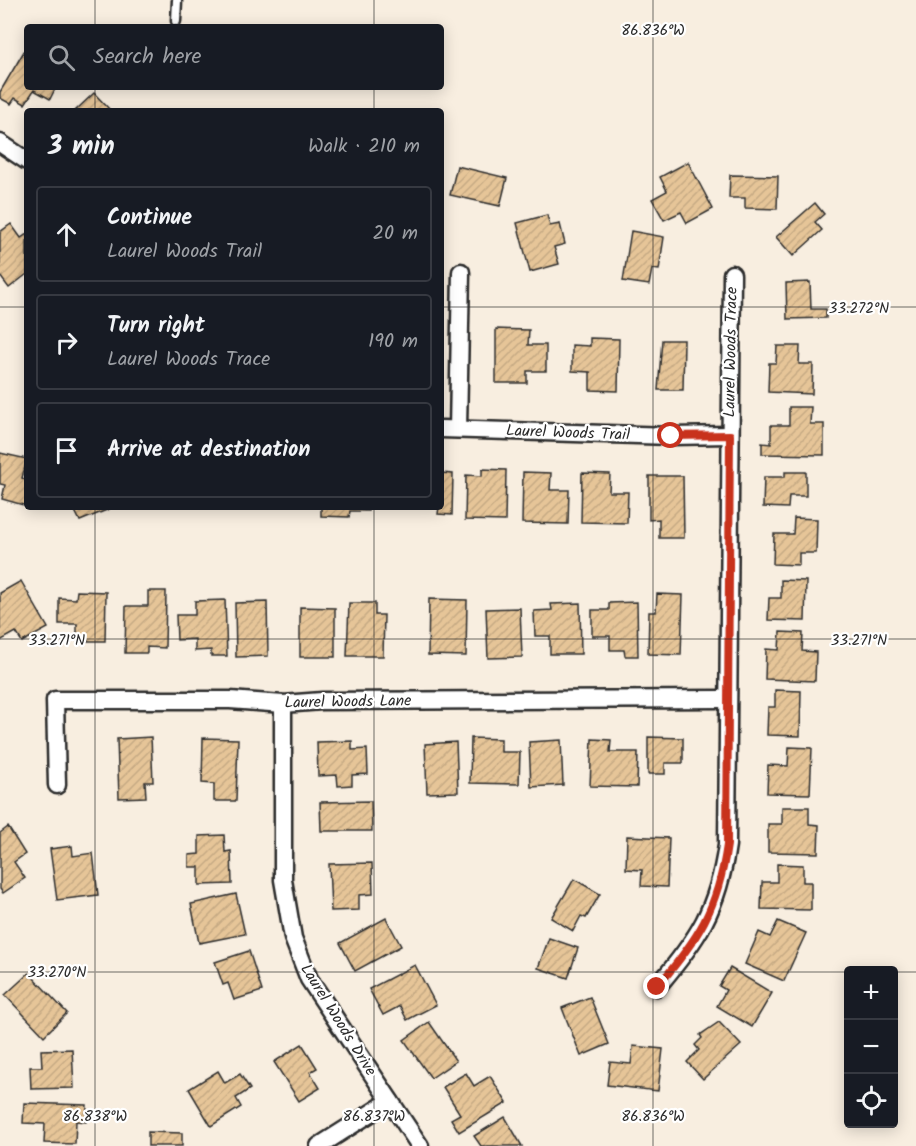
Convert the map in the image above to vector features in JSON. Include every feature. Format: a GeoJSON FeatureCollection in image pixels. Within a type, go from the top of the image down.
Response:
{"type":"FeatureCollection","features":[{"type":"Feature","properties":{"kind":"street"},"geometry":{"type":"LineString","coordinates":[[0,143],[24,159]]}},
{"type":"Feature","properties":{"kind":"street"},"geometry":{"type":"LineString","coordinates":[[449,429],[461,272]]}},
{"type":"Feature","properties":{"kind":"street","name":"Laurel Woods Trace"},"geometry":{"type":"LineString","coordinates":[[657,987],[689,950],[702,929],[724,863],[728,745],[726,699],[732,274]]}},
{"type":"Feature","properties":{"kind":"street","name":"Laurel Woods Trail"},"geometry":{"type":"LineString","coordinates":[[449,429],[671,436],[730,435]]}},
{"type":"Feature","properties":{"kind":"street","name":"Laurel Woods Lane"},"geometry":{"type":"LineString","coordinates":[[57,785],[56,700],[230,700],[283,704],[322,700],[726,699]]}},
{"type":"Feature","properties":{"kind":"street","name":"Laurel Woods Drive"},"geometry":{"type":"LineString","coordinates":[[283,704],[283,880],[293,938],[309,978],[420,1146]]}},
{"type":"Feature","properties":{"kind":"street"},"geometry":{"type":"LineString","coordinates":[[320,1146],[390,1101]]}},
{"type":"Feature","properties":{"kind":"lane"},"geometry":{"type":"LineString","coordinates":[[176,21],[177,0]]}},
{"type":"Feature","properties":{"kind":"building"},"geometry":{"type":"Polygon","coordinates":[[[24,51],[24,90],[34,90],[25,104],[15,98],[11,104],[0,98],[0,92],[24,51]]]}},
{"type":"Feature","properties":{"kind":"building"},"geometry":{"type":"Polygon","coordinates":[[[34,90],[54,90],[50,99],[34,90]]]}},
{"type":"Feature","properties":{"kind":"building"},"geometry":{"type":"Polygon","coordinates":[[[94,93],[108,108],[78,108],[94,93]]]}},
{"type":"Feature","properties":{"kind":"building"},"geometry":{"type":"Polygon","coordinates":[[[688,162],[713,209],[687,223],[681,212],[664,220],[652,199],[667,191],[660,177],[688,162]]]}},
{"type":"Feature","properties":{"kind":"building"},"geometry":{"type":"Polygon","coordinates":[[[457,166],[507,178],[500,206],[450,195],[457,166]]]}},
{"type":"Feature","properties":{"kind":"building"},"geometry":{"type":"Polygon","coordinates":[[[730,175],[778,176],[777,209],[745,208],[745,198],[729,198],[730,175]]]}},
{"type":"Feature","properties":{"kind":"building"},"geometry":{"type":"Polygon","coordinates":[[[815,203],[824,214],[815,222],[822,230],[793,256],[776,237],[815,203]]]}},
{"type":"Feature","properties":{"kind":"building"},"geometry":{"type":"Polygon","coordinates":[[[547,215],[550,226],[560,224],[565,244],[554,247],[559,264],[530,272],[517,223],[547,215]]]}},
{"type":"Feature","properties":{"kind":"building"},"geometry":{"type":"Polygon","coordinates":[[[11,224],[21,238],[24,236],[24,276],[9,288],[0,276],[0,232],[11,224]]]}},
{"type":"Feature","properties":{"kind":"building"},"geometry":{"type":"Polygon","coordinates":[[[631,231],[664,237],[659,270],[652,269],[649,285],[623,281],[631,231]]]}},
{"type":"Feature","properties":{"kind":"building"},"geometry":{"type":"Polygon","coordinates":[[[810,282],[811,309],[826,309],[826,318],[787,319],[786,283],[810,282]]]}},
{"type":"Feature","properties":{"kind":"building"},"geometry":{"type":"Polygon","coordinates":[[[496,329],[529,330],[528,345],[546,345],[546,371],[527,371],[527,383],[496,383],[496,329]]]}},
{"type":"Feature","properties":{"kind":"building"},"geometry":{"type":"Polygon","coordinates":[[[590,338],[619,339],[618,391],[590,390],[590,372],[572,371],[572,345],[590,346],[590,338]]]}},
{"type":"Feature","properties":{"kind":"building"},"geometry":{"type":"Polygon","coordinates":[[[662,340],[684,340],[683,390],[658,390],[662,340]]]}},
{"type":"Feature","properties":{"kind":"building"},"geometry":{"type":"Polygon","coordinates":[[[777,346],[800,346],[799,364],[813,364],[812,394],[768,392],[769,363],[776,363],[777,346]]]}},
{"type":"Feature","properties":{"kind":"building"},"geometry":{"type":"Polygon","coordinates":[[[789,407],[811,407],[810,424],[824,424],[824,455],[762,454],[762,443],[771,444],[771,425],[789,425],[789,407]]]}},
{"type":"Feature","properties":{"kind":"building"},"geometry":{"type":"Polygon","coordinates":[[[0,453],[24,458],[22,478],[24,479],[24,505],[2,499],[5,485],[0,484],[0,453]]]}},
{"type":"Feature","properties":{"kind":"building"},"geometry":{"type":"Polygon","coordinates":[[[482,469],[506,470],[505,521],[465,520],[466,475],[482,476],[482,469]]]}},
{"type":"Feature","properties":{"kind":"building"},"geometry":{"type":"Polygon","coordinates":[[[523,472],[551,473],[550,490],[569,490],[568,524],[522,523],[523,472]]]}},
{"type":"Feature","properties":{"kind":"building"},"geometry":{"type":"Polygon","coordinates":[[[785,472],[806,472],[806,496],[789,496],[788,508],[763,507],[764,477],[785,477],[785,472]]]}},
{"type":"Feature","properties":{"kind":"building"},"geometry":{"type":"Polygon","coordinates":[[[444,473],[453,474],[452,515],[438,514],[439,510],[444,510],[444,473]]]}},
{"type":"Feature","properties":{"kind":"building"},"geometry":{"type":"Polygon","coordinates":[[[582,473],[610,474],[609,492],[628,492],[627,523],[581,522],[582,473]]]}},
{"type":"Feature","properties":{"kind":"building"},"geometry":{"type":"Polygon","coordinates":[[[649,476],[683,476],[684,538],[659,538],[659,519],[649,520],[649,476]]]}},
{"type":"Feature","properties":{"kind":"building"},"geometry":{"type":"Polygon","coordinates":[[[74,510],[107,510],[80,521],[74,510]]]}},
{"type":"Feature","properties":{"kind":"building"},"geometry":{"type":"Polygon","coordinates":[[[321,510],[368,510],[350,511],[349,517],[321,516],[321,510]]]}},
{"type":"Feature","properties":{"kind":"building"},"geometry":{"type":"Polygon","coordinates":[[[794,518],[817,519],[816,553],[799,553],[799,565],[773,564],[774,534],[793,534],[794,518]]]}},
{"type":"Feature","properties":{"kind":"building"},"geometry":{"type":"Polygon","coordinates":[[[781,580],[806,581],[805,621],[768,620],[769,598],[781,598],[781,580]]]}},
{"type":"Feature","properties":{"kind":"building"},"geometry":{"type":"Polygon","coordinates":[[[21,581],[48,628],[22,642],[16,632],[0,641],[0,593],[21,581]]]}},
{"type":"Feature","properties":{"kind":"building"},"geometry":{"type":"Polygon","coordinates":[[[77,591],[106,592],[105,641],[77,641],[77,624],[59,624],[59,598],[76,599],[77,591]]]}},
{"type":"Feature","properties":{"kind":"building"},"geometry":{"type":"Polygon","coordinates":[[[148,591],[166,591],[165,648],[147,647],[147,653],[125,653],[126,606],[148,606],[148,591]]]}},
{"type":"Feature","properties":{"kind":"building"},"geometry":{"type":"Polygon","coordinates":[[[657,594],[683,595],[681,655],[648,654],[649,612],[656,612],[657,594]]]}},
{"type":"Feature","properties":{"kind":"building"},"geometry":{"type":"Polygon","coordinates":[[[429,599],[467,600],[466,656],[428,655],[429,599]]]}},
{"type":"Feature","properties":{"kind":"building"},"geometry":{"type":"Polygon","coordinates":[[[225,600],[227,656],[211,656],[211,650],[195,651],[195,639],[177,640],[176,615],[195,615],[195,601],[225,600]]]}},
{"type":"Feature","properties":{"kind":"building"},"geometry":{"type":"Polygon","coordinates":[[[267,602],[268,656],[236,657],[235,603],[267,602]]]}},
{"type":"Feature","properties":{"kind":"building"},"geometry":{"type":"Polygon","coordinates":[[[637,602],[638,656],[625,656],[624,650],[610,650],[610,636],[592,636],[592,610],[609,610],[609,603],[637,602]]]}},
{"type":"Feature","properties":{"kind":"building"},"geometry":{"type":"Polygon","coordinates":[[[349,603],[375,603],[375,615],[384,615],[383,656],[347,656],[349,603]]]}},
{"type":"Feature","properties":{"kind":"building"},"geometry":{"type":"Polygon","coordinates":[[[580,603],[581,654],[550,654],[550,636],[535,636],[534,611],[552,610],[551,604],[580,603]]]}},
{"type":"Feature","properties":{"kind":"building"},"geometry":{"type":"Polygon","coordinates":[[[300,607],[335,608],[335,657],[300,657],[300,607]]]}},
{"type":"Feature","properties":{"kind":"building"},"geometry":{"type":"Polygon","coordinates":[[[520,608],[522,657],[488,658],[486,609],[520,608]]]}},
{"type":"Feature","properties":{"kind":"building"},"geometry":{"type":"Polygon","coordinates":[[[780,632],[803,633],[802,651],[816,652],[815,681],[765,679],[766,649],[779,650],[780,632]]]}},
{"type":"Feature","properties":{"kind":"building"},"geometry":{"type":"Polygon","coordinates":[[[775,690],[801,691],[800,736],[767,735],[768,707],[775,707],[775,690]]]}},
{"type":"Feature","properties":{"kind":"building"},"geometry":{"type":"Polygon","coordinates":[[[151,737],[153,782],[145,782],[146,797],[119,798],[117,739],[151,737]]]}},
{"type":"Feature","properties":{"kind":"building"},"geometry":{"type":"Polygon","coordinates":[[[648,737],[683,738],[683,763],[665,763],[665,774],[648,774],[648,737]]]}},
{"type":"Feature","properties":{"kind":"building"},"geometry":{"type":"Polygon","coordinates":[[[203,738],[238,739],[236,801],[214,801],[214,784],[202,783],[203,738]]]}},
{"type":"Feature","properties":{"kind":"building"},"geometry":{"type":"Polygon","coordinates":[[[471,738],[501,739],[501,752],[520,752],[519,784],[470,783],[471,738]]]}},
{"type":"Feature","properties":{"kind":"building"},"geometry":{"type":"Polygon","coordinates":[[[592,739],[611,740],[610,752],[638,752],[637,787],[590,786],[592,739]]]}},
{"type":"Feature","properties":{"kind":"building"},"geometry":{"type":"Polygon","coordinates":[[[561,740],[563,785],[531,787],[529,742],[561,740]]]}},
{"type":"Feature","properties":{"kind":"building"},"geometry":{"type":"Polygon","coordinates":[[[352,741],[352,750],[367,749],[368,774],[352,775],[352,785],[338,786],[337,775],[318,776],[317,742],[352,741]]]}},
{"type":"Feature","properties":{"kind":"building"},"geometry":{"type":"Polygon","coordinates":[[[456,742],[458,792],[427,793],[425,744],[456,742]]]}},
{"type":"Feature","properties":{"kind":"building"},"geometry":{"type":"Polygon","coordinates":[[[789,747],[812,748],[810,794],[767,793],[768,765],[788,766],[789,747]]]}},
{"type":"Feature","properties":{"kind":"building"},"geometry":{"type":"Polygon","coordinates":[[[371,801],[372,831],[321,831],[320,802],[371,801]]]}},
{"type":"Feature","properties":{"kind":"building"},"geometry":{"type":"Polygon","coordinates":[[[782,807],[809,807],[809,824],[819,825],[818,853],[768,852],[768,824],[782,824],[782,807]]]}},
{"type":"Feature","properties":{"kind":"building"},"geometry":{"type":"Polygon","coordinates":[[[8,827],[25,854],[14,862],[25,878],[3,893],[0,889],[0,833],[8,827]]]}},
{"type":"Feature","properties":{"kind":"building"},"geometry":{"type":"Polygon","coordinates":[[[224,835],[225,852],[231,851],[232,884],[199,885],[199,867],[189,867],[189,855],[199,854],[199,836],[224,835]]]}},
{"type":"Feature","properties":{"kind":"building"},"geometry":{"type":"Polygon","coordinates":[[[627,836],[669,838],[667,887],[641,886],[642,870],[626,869],[627,836]]]}},
{"type":"Feature","properties":{"kind":"building"},"geometry":{"type":"Polygon","coordinates":[[[72,846],[73,856],[93,853],[98,895],[57,900],[50,849],[72,846]]]}},
{"type":"Feature","properties":{"kind":"building"},"geometry":{"type":"Polygon","coordinates":[[[372,863],[373,894],[359,895],[359,910],[331,911],[329,864],[372,863]]]}},
{"type":"Feature","properties":{"kind":"building"},"geometry":{"type":"Polygon","coordinates":[[[777,864],[803,865],[803,882],[811,882],[811,910],[761,909],[762,882],[777,882],[777,864]]]}},
{"type":"Feature","properties":{"kind":"building"},"geometry":{"type":"Polygon","coordinates":[[[574,879],[600,894],[586,918],[581,916],[573,931],[551,918],[574,879]]]}},
{"type":"Feature","properties":{"kind":"building"},"geometry":{"type":"Polygon","coordinates":[[[236,894],[245,934],[199,943],[191,904],[236,894]]]}},
{"type":"Feature","properties":{"kind":"building"},"geometry":{"type":"Polygon","coordinates":[[[386,918],[401,946],[355,971],[340,943],[386,918]]]}},
{"type":"Feature","properties":{"kind":"building"},"geometry":{"type":"Polygon","coordinates":[[[778,921],[806,933],[784,981],[745,964],[759,932],[770,937],[778,921]]]}},
{"type":"Feature","properties":{"kind":"building"},"geometry":{"type":"Polygon","coordinates":[[[549,938],[578,948],[568,978],[538,968],[549,938]]]}},
{"type":"Feature","properties":{"kind":"building"},"geometry":{"type":"Polygon","coordinates":[[[249,951],[262,991],[234,1000],[228,983],[223,985],[215,962],[249,951]]]}},
{"type":"Feature","properties":{"kind":"building"},"geometry":{"type":"Polygon","coordinates":[[[415,965],[436,1005],[407,1020],[400,1006],[383,1015],[369,989],[415,965]]]}},
{"type":"Feature","properties":{"kind":"building"},"geometry":{"type":"Polygon","coordinates":[[[730,968],[772,993],[752,1027],[717,1006],[726,990],[719,986],[730,968]]]}},
{"type":"Feature","properties":{"kind":"building"},"geometry":{"type":"Polygon","coordinates":[[[29,973],[67,1013],[44,1036],[5,995],[29,973]]]}},
{"type":"Feature","properties":{"kind":"building"},"geometry":{"type":"Polygon","coordinates":[[[590,997],[609,1044],[581,1056],[562,1008],[590,997]]]}},
{"type":"Feature","properties":{"kind":"building"},"geometry":{"type":"Polygon","coordinates":[[[429,1022],[456,1061],[431,1078],[404,1040],[429,1022]]]}},
{"type":"Feature","properties":{"kind":"building"},"geometry":{"type":"Polygon","coordinates":[[[719,1022],[741,1045],[703,1079],[687,1062],[699,1050],[695,1045],[702,1038],[700,1035],[719,1022]]]}},
{"type":"Feature","properties":{"kind":"building"},"geometry":{"type":"Polygon","coordinates":[[[302,1044],[317,1068],[310,1072],[320,1088],[299,1101],[274,1062],[302,1044]]]}},
{"type":"Feature","properties":{"kind":"building"},"geometry":{"type":"Polygon","coordinates":[[[633,1046],[663,1049],[658,1091],[607,1085],[610,1062],[631,1064],[633,1046]]]}},
{"type":"Feature","properties":{"kind":"building"},"geometry":{"type":"Polygon","coordinates":[[[72,1049],[74,1088],[31,1089],[30,1067],[42,1067],[41,1050],[72,1049]]]}},
{"type":"Feature","properties":{"kind":"building"},"geometry":{"type":"Polygon","coordinates":[[[218,1071],[225,1083],[240,1074],[250,1089],[236,1098],[241,1107],[211,1126],[189,1089],[218,1071]]]}},
{"type":"Feature","properties":{"kind":"building"},"geometry":{"type":"Polygon","coordinates":[[[466,1073],[474,1086],[490,1076],[507,1103],[459,1132],[451,1119],[460,1114],[443,1087],[466,1073]]]}},
{"type":"Feature","properties":{"kind":"building"},"geometry":{"type":"Polygon","coordinates":[[[24,1103],[87,1105],[86,1122],[76,1121],[75,1144],[44,1143],[45,1124],[23,1123],[24,1103]]]}},
{"type":"Feature","properties":{"kind":"building"},"geometry":{"type":"Polygon","coordinates":[[[505,1117],[522,1146],[481,1146],[474,1136],[505,1117]]]}},
{"type":"Feature","properties":{"kind":"building"},"geometry":{"type":"Polygon","coordinates":[[[148,1132],[182,1133],[182,1146],[148,1146],[148,1132]]]}},
{"type":"Feature","properties":{"kind":"route"},"geometry":{"type":"LineString","coordinates":[[657,987],[689,950],[702,929],[719,885],[727,845],[726,699],[730,435],[671,436]]}}]}
